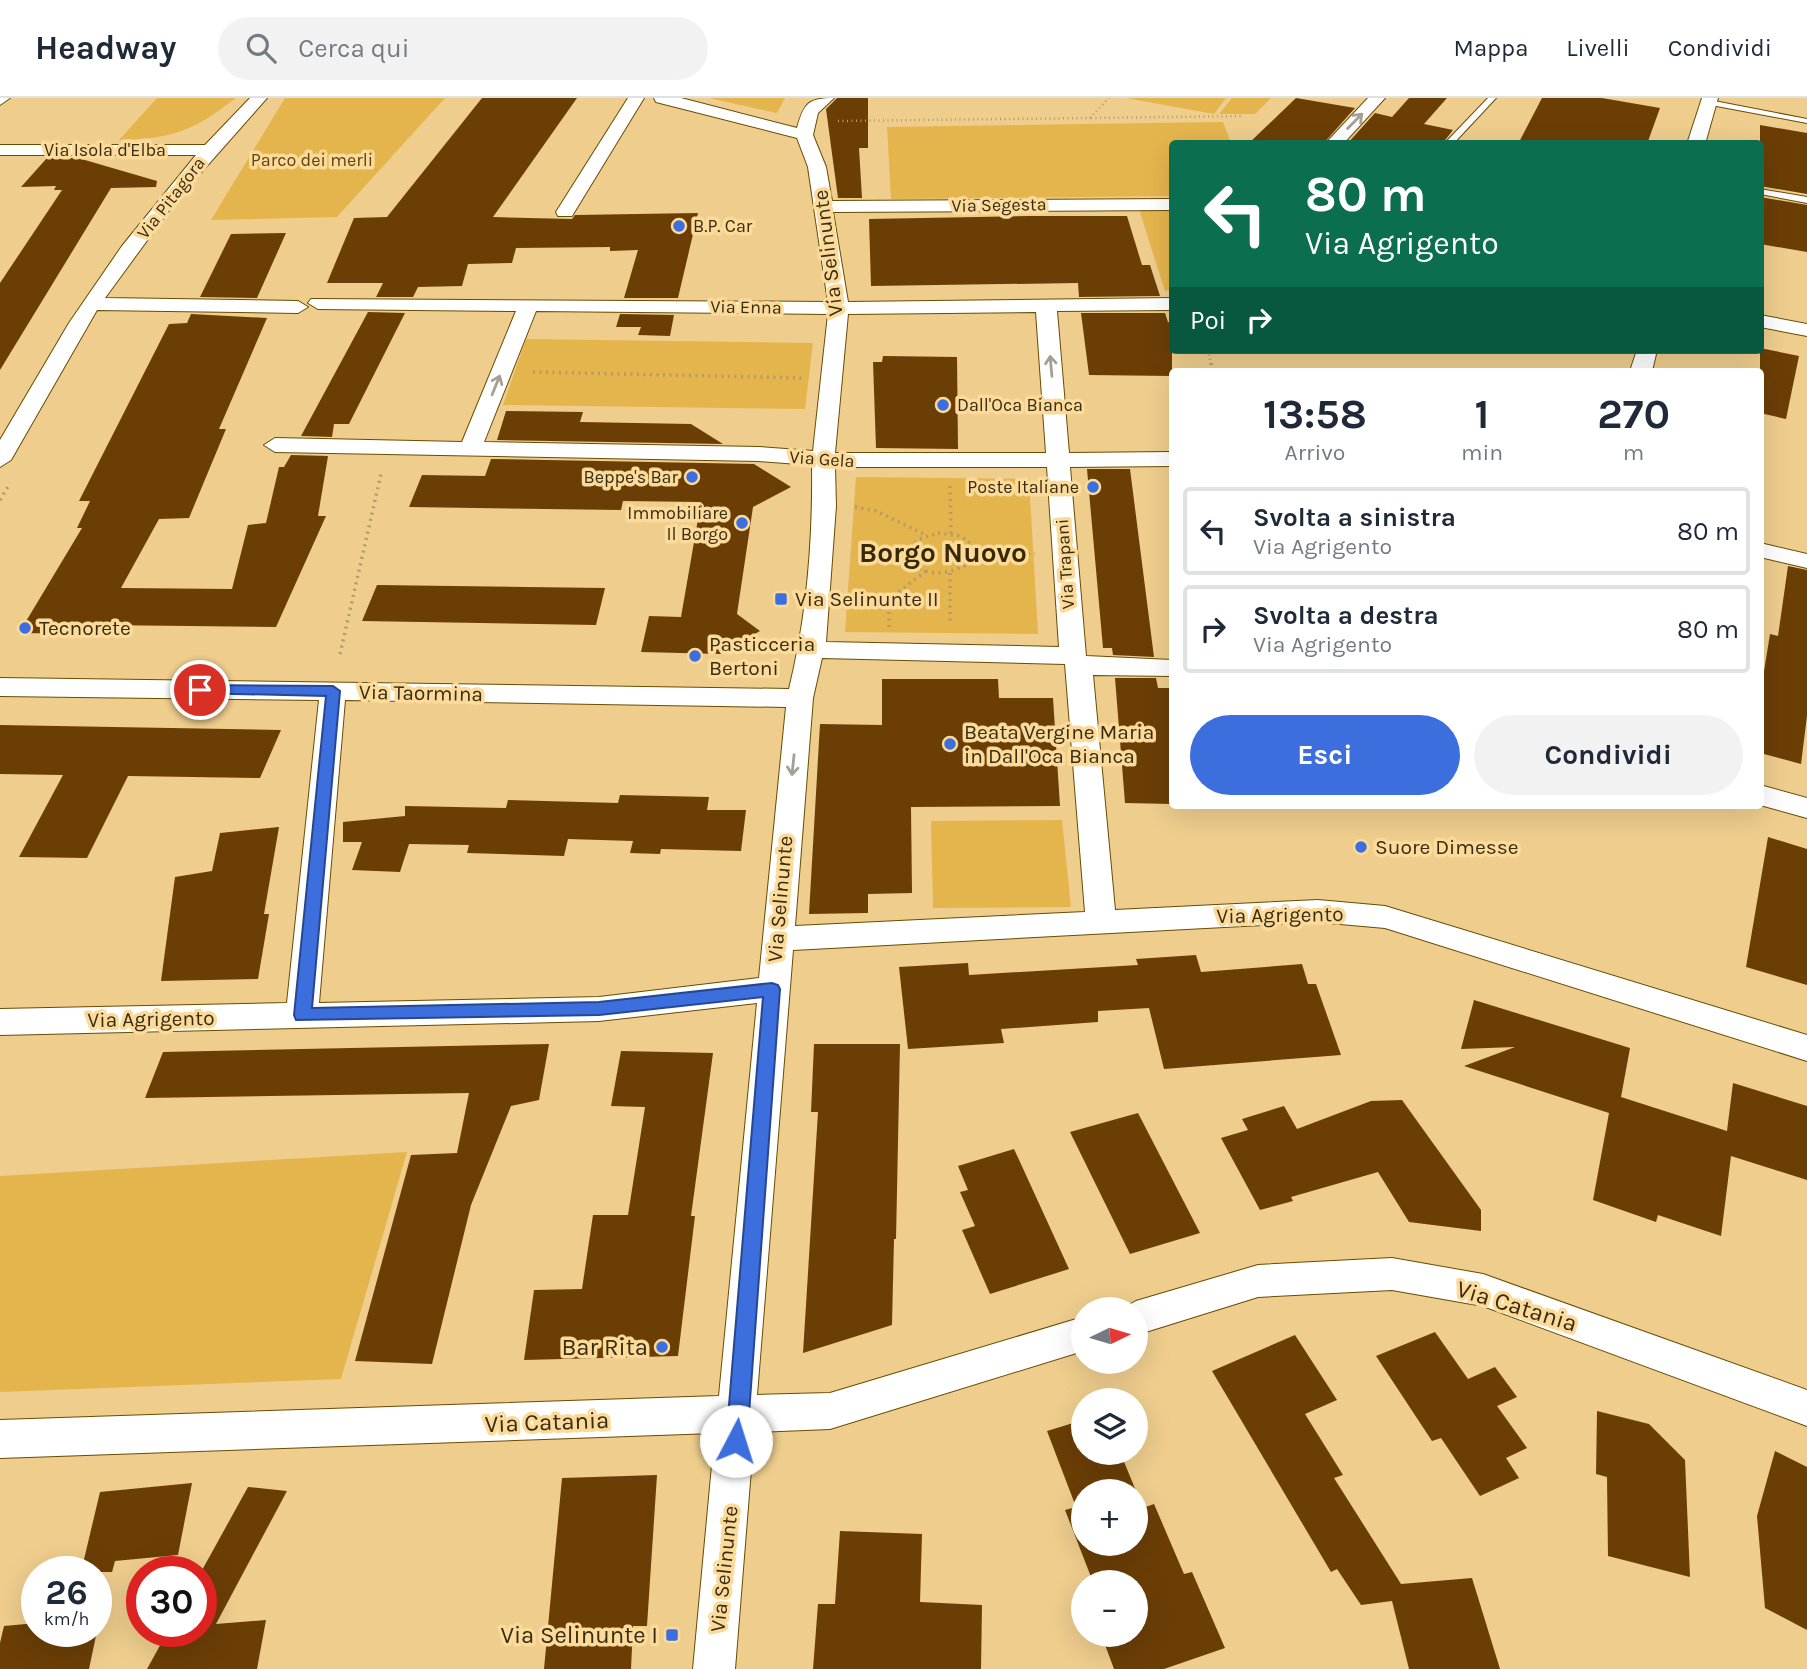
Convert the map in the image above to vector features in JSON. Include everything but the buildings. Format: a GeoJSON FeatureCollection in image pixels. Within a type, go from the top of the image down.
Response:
{"type":"FeatureCollection","features":[{"type":"Feature","properties":{"kind":"street","name":"Via Pitagora"},"geometry":{"type":"LineString","coordinates":[[0,460],[91,304],[209,150],[258,98]]}},
{"type":"Feature","properties":{"kind":"street"},"geometry":{"type":"LineString","coordinates":[[565,212],[636,98]]}},
{"type":"Feature","properties":{"kind":"street"},"geometry":{"type":"LineString","coordinates":[[662,98],[804,135],[810,111],[826,98]]}},
{"type":"Feature","properties":{"kind":"street"},"geometry":{"type":"LineString","coordinates":[[1337,140],[1377,98]]}},
{"type":"Feature","properties":{"kind":"street"},"geometry":{"type":"LineString","coordinates":[[1697,140],[1705,100]]}},
{"type":"Feature","properties":{"kind":"street"},"geometry":{"type":"LineString","coordinates":[[614,131],[649,116],[692,106]]}},
{"type":"Feature","properties":{"kind":"street","name":"Via Selinunte"},"geometry":{"type":"LineString","coordinates":[[714,1669],[739,1416],[776,939],[800,698],[813,650],[824,506],[823,460],[839,308],[817,167],[804,135]]}},
{"type":"Feature","properties":{"kind":"street","name":"Via Isola d'Elba"},"geometry":{"type":"LineString","coordinates":[[0,150],[209,150]]}},
{"type":"Feature","properties":{"kind":"street","name":"Via Segesta"},"geometry":{"type":"LineString","coordinates":[[825,207],[1169,204]]}},
{"type":"Feature","properties":{"kind":"street","name":"Via Enna"},"geometry":{"type":"LineString","coordinates":[[91,304],[839,308],[1169,304]]}},
{"type":"Feature","properties":{"kind":"street"},"geometry":{"type":"LineString","coordinates":[[470,449],[528,305]]}},
{"type":"Feature","properties":{"kind":"street","name":"Via Trapani"},"geometry":{"type":"LineString","coordinates":[[1046,305],[1101,923]]}},
{"type":"Feature","properties":{"kind":"street"},"geometry":{"type":"LineString","coordinates":[[1764,322],[1807,330]]}},
{"type":"Feature","properties":{"kind":"street","name":"Via Gela"},"geometry":{"type":"LineString","coordinates":[[275,445],[759,454],[823,460],[1031,463],[1058,458],[1169,459]]}},
{"type":"Feature","properties":{"kind":"street"},"geometry":{"type":"LineString","coordinates":[[1764,551],[1807,561]]}},
{"type":"Feature","properties":{"kind":"street"},"geometry":{"type":"LineString","coordinates":[[813,650],[1076,661],[1169,668]]}},
{"type":"Feature","properties":{"kind":"street","name":"Via Taormina"},"geometry":{"type":"LineString","coordinates":[[0,687],[800,698]]}},
{"type":"Feature","properties":{"kind":"street"},"geometry":{"type":"LineString","coordinates":[[302,1015],[333,691]]}},
{"type":"Feature","properties":{"kind":"street"},"geometry":{"type":"LineString","coordinates":[[1764,796],[1807,808]]}},
{"type":"Feature","properties":{"kind":"street","name":"Via Agrigento"},"geometry":{"type":"LineString","coordinates":[[776,939],[1318,911],[1385,917],[1807,1048]]}},
{"type":"Feature","properties":{"kind":"street","name":"Via Agrigento"},"geometry":{"type":"LineString","coordinates":[[0,1022],[599,1009],[772,989]]}},
{"type":"Feature","properties":{"kind":"street","name":"Via Catania"},"geometry":{"type":"LineString","coordinates":[[1148,1314],[1258,1281],[1392,1274],[1483,1290],[1807,1408]]}},
{"type":"Feature","properties":{"kind":"street","name":"Via Catania"},"geometry":{"type":"LineString","coordinates":[[0,1439],[830,1411],[1071,1338]]}},
{"type":"Feature","properties":{"kind":"lane"},"geometry":{"type":"LineString","coordinates":[[1452,140],[1492,98]]}},
{"type":"Feature","properties":{"kind":"lane"},"geometry":{"type":"LineString","coordinates":[[1705,100],[1807,121]]}},
{"type":"Feature","properties":{"kind":"lane"},"geometry":{"type":"LineString","coordinates":[[1764,192],[1807,200]]}},
{"type":"Feature","properties":{"kind":"path"},"geometry":{"type":"LineString","coordinates":[[1090,118],[1109,98]]}},
{"type":"Feature","properties":{"kind":"path"},"geometry":{"type":"LineString","coordinates":[[839,121],[1244,116]]}},
{"type":"Feature","properties":{"kind":"path"},"geometry":{"type":"LineString","coordinates":[[528,372],[808,378]]}},
{"type":"Feature","properties":{"kind":"path"},"geometry":{"type":"LineString","coordinates":[[340,654],[381,470]]}},
{"type":"Feature","properties":{"kind":"path"},"geometry":{"type":"LineString","coordinates":[[950,475],[951,534]]}},
{"type":"Feature","properties":{"kind":"path"},"geometry":{"type":"LineString","coordinates":[[847,506],[876,511],[926,535]]}},
{"type":"Feature","properties":{"kind":"path"},"geometry":{"type":"LineString","coordinates":[[951,534],[969,541],[976,554],[969,566],[950,573],[926,571],[915,566],[909,557],[909,548],[926,535],[951,534]]}},
{"type":"Feature","properties":{"kind":"path"},"geometry":{"type":"LineString","coordinates":[[976,554],[1038,554]]}},
{"type":"Feature","properties":{"kind":"path"},"geometry":{"type":"LineString","coordinates":[[842,599],[889,599],[926,571]]}},
{"type":"Feature","properties":{"kind":"path"},"geometry":{"type":"LineString","coordinates":[[950,573],[950,638]]}},
{"type":"Feature","properties":{"kind":"path"},"geometry":{"type":"LineString","coordinates":[[888,637],[889,599]]}},
{"type":"Feature","properties":{"kind":"green space"},"geometry":{"type":"Polygon","coordinates":[[[157,98],[236,98],[207,119],[182,131],[155,137],[119,140],[157,98]]]}},
{"type":"Feature","properties":{"kind":"green space","name":"Parco dei merli"},"geometry":{"type":"Polygon","coordinates":[[[285,98],[445,98],[337,217],[211,220],[285,98]]]}},
{"type":"Feature","properties":{"kind":"green space"},"geometry":{"type":"Polygon","coordinates":[[[709,98],[785,98],[777,113],[709,98]]]}},
{"type":"Feature","properties":{"kind":"green space"},"geometry":{"type":"Polygon","coordinates":[[[1126,98],[1226,98],[1214,114],[1126,98]]]}},
{"type":"Feature","properties":{"kind":"green space"},"geometry":{"type":"Polygon","coordinates":[[[1232,98],[1271,98],[1255,114],[1219,114],[1232,98]]]}},
{"type":"Feature","properties":{"kind":"green space"},"geometry":{"type":"Polygon","coordinates":[[[1223,122],[1230,140],[1169,140],[1169,196],[891,199],[887,127],[1223,122]]]}},
{"type":"Feature","properties":{"kind":"green space"},"geometry":{"type":"Polygon","coordinates":[[[1139,209],[1169,210],[1169,290],[1165,291],[1139,209]]]}},
{"type":"Feature","properties":{"kind":"green space"},"geometry":{"type":"Polygon","coordinates":[[[526,339],[813,343],[805,409],[503,405],[526,339]]]}},
{"type":"Feature","properties":{"kind":"green space"},"geometry":{"type":"Polygon","coordinates":[[[856,477],[1029,479],[1038,634],[845,632],[856,477]]]}},
{"type":"Feature","properties":{"kind":"green space"},"geometry":{"type":"Polygon","coordinates":[[[1062,820],[1071,907],[933,908],[931,821],[1062,820]]]}},
{"type":"Feature","properties":{"kind":"green space"},"geometry":{"type":"Polygon","coordinates":[[[407,1152],[341,1379],[0,1392],[0,1176],[407,1152]]]}},
{"type":"Feature","properties":{"kind":"place","name":"B.P. Car"},"geometry":{"type":"Point","coordinates":[679,226]}},
{"type":"Feature","properties":{"kind":"place","name":"Dall'Oca Bianca"},"geometry":{"type":"Point","coordinates":[943,405]}},
{"type":"Feature","properties":{"kind":"place","name":"Beppe's Bar"},"geometry":{"type":"Point","coordinates":[692,477]}},
{"type":"Feature","properties":{"kind":"place","name":"Poste Italiane"},"geometry":{"type":"Point","coordinates":[1093,487]}},
{"type":"Feature","properties":{"kind":"place","name":"Immobiliare Il Borgo"},"geometry":{"type":"Point","coordinates":[742,523]}},
{"type":"Feature","properties":{"kind":"place","name":"Via Selinunte II"},"geometry":{"type":"Point","coordinates":[781,599]}},
{"type":"Feature","properties":{"kind":"place","name":"Tecnorete"},"geometry":{"type":"Point","coordinates":[25,628]}},
{"type":"Feature","properties":{"kind":"place","name":"Pasticceria Bertoni"},"geometry":{"type":"Point","coordinates":[695,656]}},
{"type":"Feature","properties":{"kind":"place","name":"Beata Vergine Maria in Dall'Oca Bianca"},"geometry":{"type":"Point","coordinates":[950,744]}},
{"type":"Feature","properties":{"kind":"place","name":"Suore Dimesse"},"geometry":{"type":"Point","coordinates":[1361,847]}},
{"type":"Feature","properties":{"kind":"place","name":"Bar Rita"},"geometry":{"type":"Point","coordinates":[662,1347]}},
{"type":"Feature","properties":{"kind":"place","name":"Via Selinunte I"},"geometry":{"type":"Point","coordinates":[672,1635]}},
{"type":"Feature","properties":{"kind":"district","name":"Borgo Nuovo"},"geometry":{"type":"Point","coordinates":[943,552]}},
{"type":"Feature","properties":{"kind":"route"},"geometry":{"type":"LineString","coordinates":[[200,690],[333,691],[302,1015],[599,1009],[772,989],[736,1441]]}}]}
